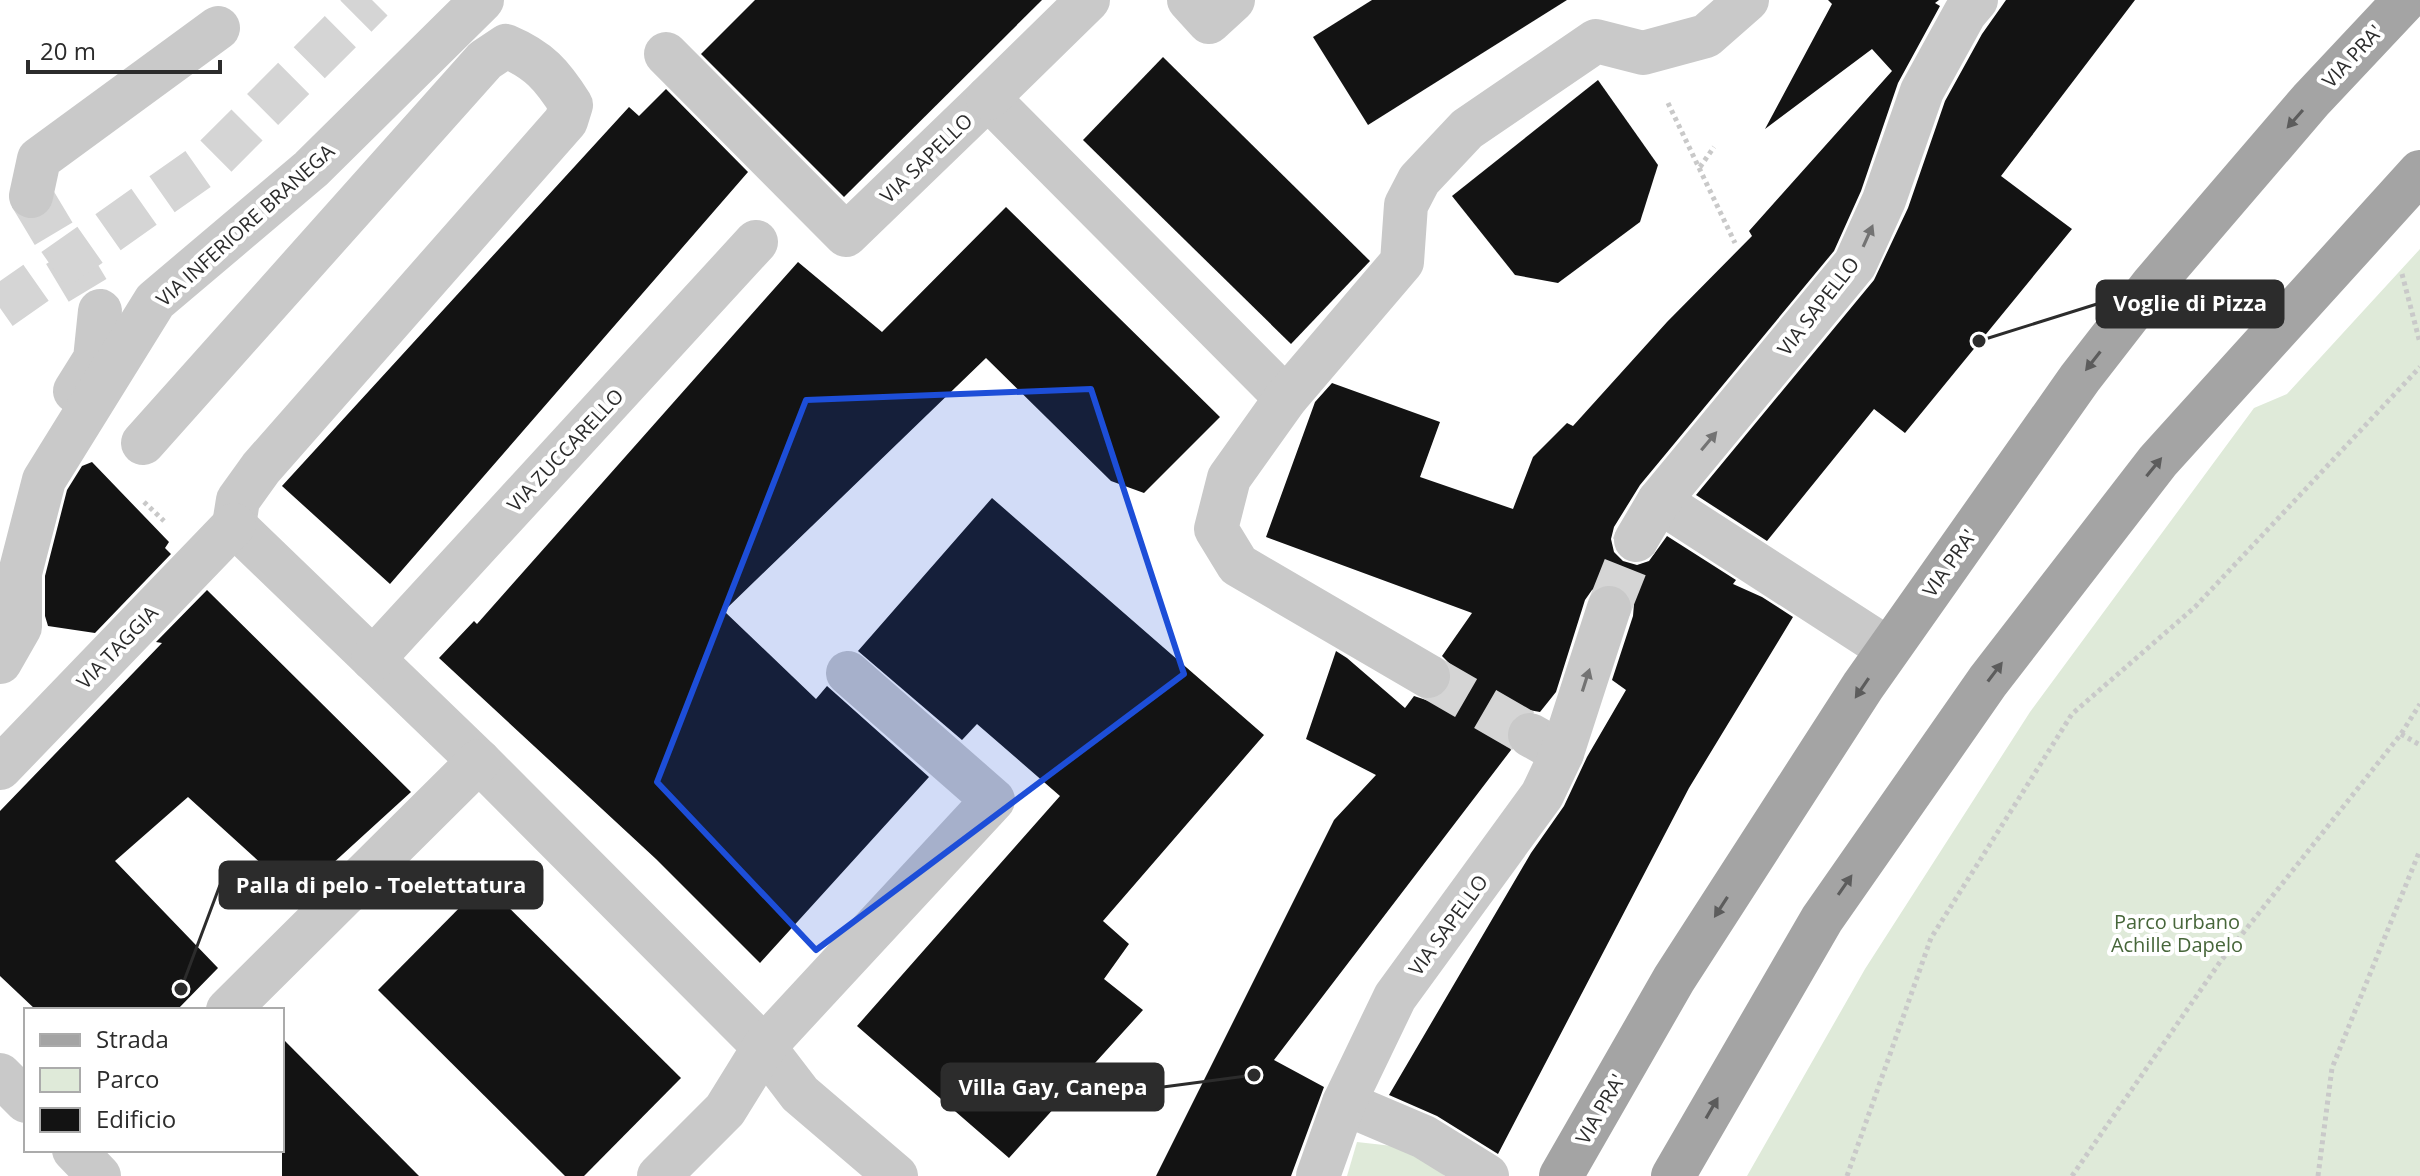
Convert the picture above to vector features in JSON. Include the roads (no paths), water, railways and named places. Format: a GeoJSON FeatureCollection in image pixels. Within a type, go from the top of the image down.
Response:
{"type":"FeatureCollection","features":[{"type":"Feature","properties":{"kind":"main road","name":"VIA PRA'"},"geometry":{"type":"LineString","coordinates":[[1561,1176],[1674,979],[1888,649],[2080,378],[2153,284],[2311,100],[2405,0]]}},
{"type":"Feature","properties":{"kind":"main road"},"geometry":{"type":"LineString","coordinates":[[1673,1176],[1822,919],[1988,681],[2158,461],[2420,172]]}},
{"type":"Feature","properties":{"kind":"street","name":"VIA INFERIORE BRANEGA"},"geometry":{"type":"LineString","coordinates":[[0,662],[20,627],[20,573],[44,480],[155,301],[311,169],[482,0]]}},
{"type":"Feature","properties":{"kind":"street"},"geometry":{"type":"LineString","coordinates":[[988,98],[1088,0]]}},
{"type":"Feature","properties":{"kind":"street"},"geometry":{"type":"LineString","coordinates":[[1189,0],[1209,22],[1233,0]]}},
{"type":"Feature","properties":{"kind":"street"},"geometry":{"type":"LineString","coordinates":[[1428,676],[1238,565],[1216,529],[1229,478],[1286,398],[1402,262],[1406,205],[1419,180],[1467,129],[1596,41],[1643,53],[1706,36],[1747,0]]}},
{"type":"Feature","properties":{"kind":"street","name":"VIA SAPELLO"},"geometry":{"type":"LineString","coordinates":[[1636,540],[1659,501],[1855,264],[1884,200],[1922,91],[1965,13],[1976,0]]}},
{"type":"Feature","properties":{"kind":"street"},"geometry":{"type":"LineString","coordinates":[[31,196],[39,159],[218,28]]}},
{"type":"Feature","properties":{"kind":"street"},"geometry":{"type":"LineString","coordinates":[[143,443],[485,60],[506,46],[533,57],[571,105],[566,121],[261,468],[238,500],[234,525],[479,761],[764,1047],[800,1094],[896,1176]]}},
{"type":"Feature","properties":{"kind":"street","name":"VIA SAPELLO"},"geometry":{"type":"LineString","coordinates":[[666,54],[846,235],[988,98],[1286,398]]}},
{"type":"Feature","properties":{"kind":"street","name":"VIA ZUCCARELLO"},"geometry":{"type":"LineString","coordinates":[[373,659],[756,242]]}},
{"type":"Feature","properties":{"kind":"street"},"geometry":{"type":"LineString","coordinates":[[20,573],[4,528],[26,466],[95,359],[100,311]]}},
{"type":"Feature","properties":{"kind":"street"},"geometry":{"type":"LineString","coordinates":[[1659,501],[1888,649]]}},
{"type":"Feature","properties":{"kind":"street","name":"VIA TAGGIA"},"geometry":{"type":"LineString","coordinates":[[0,768],[234,525]]}},
{"type":"Feature","properties":{"kind":"street","name":"VIA SAPELLO"},"geometry":{"type":"LineString","coordinates":[[1318,1176],[1344,1103],[1395,997],[1542,795],[1546,744],[1609,608]]}},
{"type":"Feature","properties":{"kind":"street"},"geometry":{"type":"LineString","coordinates":[[659,1176],[725,1110],[764,1047],[993,800],[848,673]]}},
{"type":"Feature","properties":{"kind":"street"},"geometry":{"type":"LineString","coordinates":[[230,1008],[479,761]]}},
{"type":"Feature","properties":{"kind":"street"},"geometry":{"type":"LineString","coordinates":[[0,1075],[24,1099]]}},
{"type":"Feature","properties":{"kind":"street"},"geometry":{"type":"LineString","coordinates":[[1344,1103],[1424,1137],[1487,1176]]}},
{"type":"Feature","properties":{"kind":"tunnel"},"geometry":{"type":"LineString","coordinates":[[0,308],[215,157],[372,0]]}},
{"type":"Feature","properties":{"kind":"tunnel"},"geometry":{"type":"LineString","coordinates":[[31,196],[100,311]]}},
{"type":"Feature","properties":{"kind":"tunnel"},"geometry":{"type":"LineString","coordinates":[[1609,608],[1636,540]]}},
{"type":"Feature","properties":{"kind":"tunnel"},"geometry":{"type":"LineString","coordinates":[[1428,676],[1530,735]]}},
{"type":"Feature","properties":{"kind":"place","name":"Voglie di Pizza"},"geometry":{"type":"Point","coordinates":[1979,341]}},
{"type":"Feature","properties":{"kind":"place","name":"Palla di pelo - Toelettatura"},"geometry":{"type":"Point","coordinates":[181,989]}},
{"type":"Feature","properties":{"kind":"place","name":"Villa Gay, Canepa"},"geometry":{"type":"Point","coordinates":[1254,1075]}},
{"type":"Feature","properties":{"kind":"park label","name":"Parco urbano Achille Dapelo"},"geometry":{"type":"Point","coordinates":[2177,932]}}]}
